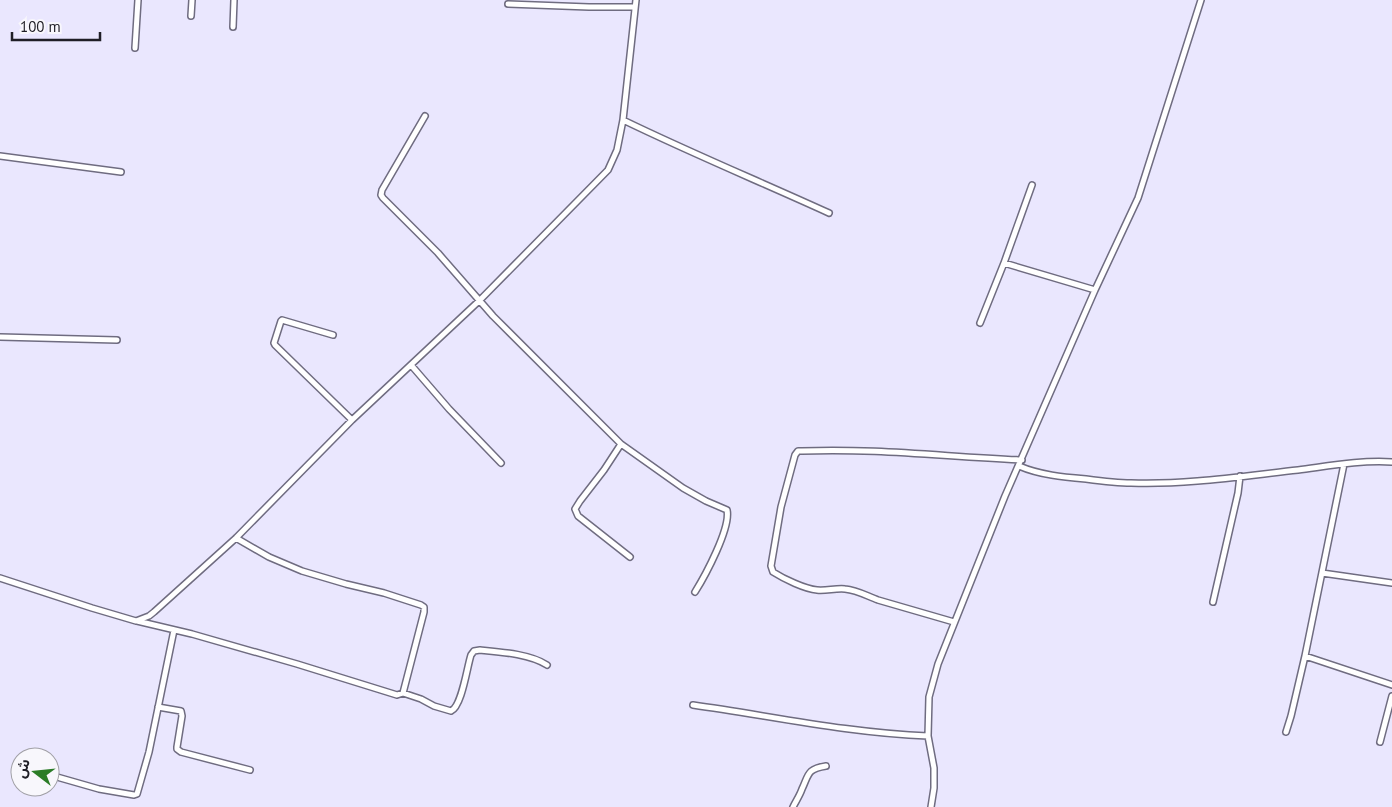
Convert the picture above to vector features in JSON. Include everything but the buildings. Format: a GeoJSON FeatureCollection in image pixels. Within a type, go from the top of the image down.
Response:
{"type":"FeatureCollection","features":[{"type":"Feature","properties":{"kind":"street"},"geometry":{"type":"LineString","coordinates":[[135,48],[138,0]]}},
{"type":"Feature","properties":{"kind":"street"},"geometry":{"type":"LineString","coordinates":[[191,16],[192,0]]}},
{"type":"Feature","properties":{"kind":"street"},"geometry":{"type":"LineString","coordinates":[[233,27],[234,0]]}},
{"type":"Feature","properties":{"kind":"street"},"geometry":{"type":"LineString","coordinates":[[136,621],[154,612],[236,538],[352,420],[480,300],[608,170],[617,150],[623,120],[636,0]]}},
{"type":"Feature","properties":{"kind":"street"},"geometry":{"type":"LineString","coordinates":[[931,807],[934,788],[934,768],[928,736],[929,697],[938,664],[1005,496],[1095,290],[1138,198],[1201,0]]}},
{"type":"Feature","properties":{"kind":"street"},"geometry":{"type":"LineString","coordinates":[[508,4],[635,7]]}},
{"type":"Feature","properties":{"kind":"street"},"geometry":{"type":"LineString","coordinates":[[425,116],[382,190],[381,195],[438,253],[493,316],[622,444],[683,488],[727,510],[727,520],[723,534],[705,577],[695,592]]}},
{"type":"Feature","properties":{"kind":"street"},"geometry":{"type":"LineString","coordinates":[[623,120],[680,148],[744,174],[829,213]]}},
{"type":"Feature","properties":{"kind":"street"},"geometry":{"type":"LineString","coordinates":[[0,156],[122,172]]}},
{"type":"Feature","properties":{"kind":"street"},"geometry":{"type":"LineString","coordinates":[[980,323],[1032,185]]}},
{"type":"Feature","properties":{"kind":"street"},"geometry":{"type":"LineString","coordinates":[[1004,263],[1095,290]]}},
{"type":"Feature","properties":{"kind":"street"},"geometry":{"type":"LineString","coordinates":[[333,335],[282,320],[274,343],[352,420]]}},
{"type":"Feature","properties":{"kind":"street"},"geometry":{"type":"LineString","coordinates":[[0,337],[118,340]]}},
{"type":"Feature","properties":{"kind":"street"},"geometry":{"type":"LineString","coordinates":[[411,365],[449,409],[501,462]]}},
{"type":"Feature","properties":{"kind":"street"},"geometry":{"type":"LineString","coordinates":[[622,444],[575,509],[578,516],[630,557]]}},
{"type":"Feature","properties":{"kind":"street"},"geometry":{"type":"LineString","coordinates":[[954,622],[846,589],[811,589],[774,572],[772,566],[781,507],[795,455],[798,451],[856,450],[1022,460]]}},
{"type":"Feature","properties":{"kind":"street"},"geometry":{"type":"LineString","coordinates":[[1019,466],[1041,473],[1065,477],[1130,483],[1187,482],[1344,464],[1375,461],[1392,462]]}},
{"type":"Feature","properties":{"kind":"street"},"geometry":{"type":"LineString","coordinates":[[1286,732],[1305,656],[1344,464]]}},
{"type":"Feature","properties":{"kind":"street"},"geometry":{"type":"LineString","coordinates":[[1213,602],[1238,493],[1240,476]]}},
{"type":"Feature","properties":{"kind":"street"},"geometry":{"type":"LineString","coordinates":[[236,538],[269,557],[302,571],[384,593],[424,607],[403,693]]}},
{"type":"Feature","properties":{"kind":"street"},"geometry":{"type":"LineString","coordinates":[[1322,573],[1392,584]]}},
{"type":"Feature","properties":{"kind":"street"},"geometry":{"type":"LineString","coordinates":[[0,578],[136,621],[297,664],[396,695],[403,693],[441,709],[452,711],[458,701],[472,652],[476,650],[531,658],[548,665]]}},
{"type":"Feature","properties":{"kind":"street"},"geometry":{"type":"LineString","coordinates":[[60,778],[99,789],[138,794],[150,752],[174,630]]}},
{"type":"Feature","properties":{"kind":"street"},"geometry":{"type":"LineString","coordinates":[[1305,656],[1392,685]]}},
{"type":"Feature","properties":{"kind":"street"},"geometry":{"type":"LineString","coordinates":[[1380,742],[1392,696]]}},
{"type":"Feature","properties":{"kind":"street"},"geometry":{"type":"LineString","coordinates":[[693,705],[854,730],[928,736]]}},
{"type":"Feature","properties":{"kind":"street"},"geometry":{"type":"LineString","coordinates":[[158,707],[179,710],[182,713],[177,746],[179,751],[184,754],[250,770]]}},
{"type":"Feature","properties":{"kind":"street"},"geometry":{"type":"LineString","coordinates":[[793,807],[808,773],[816,768],[826,766]]}}]}
